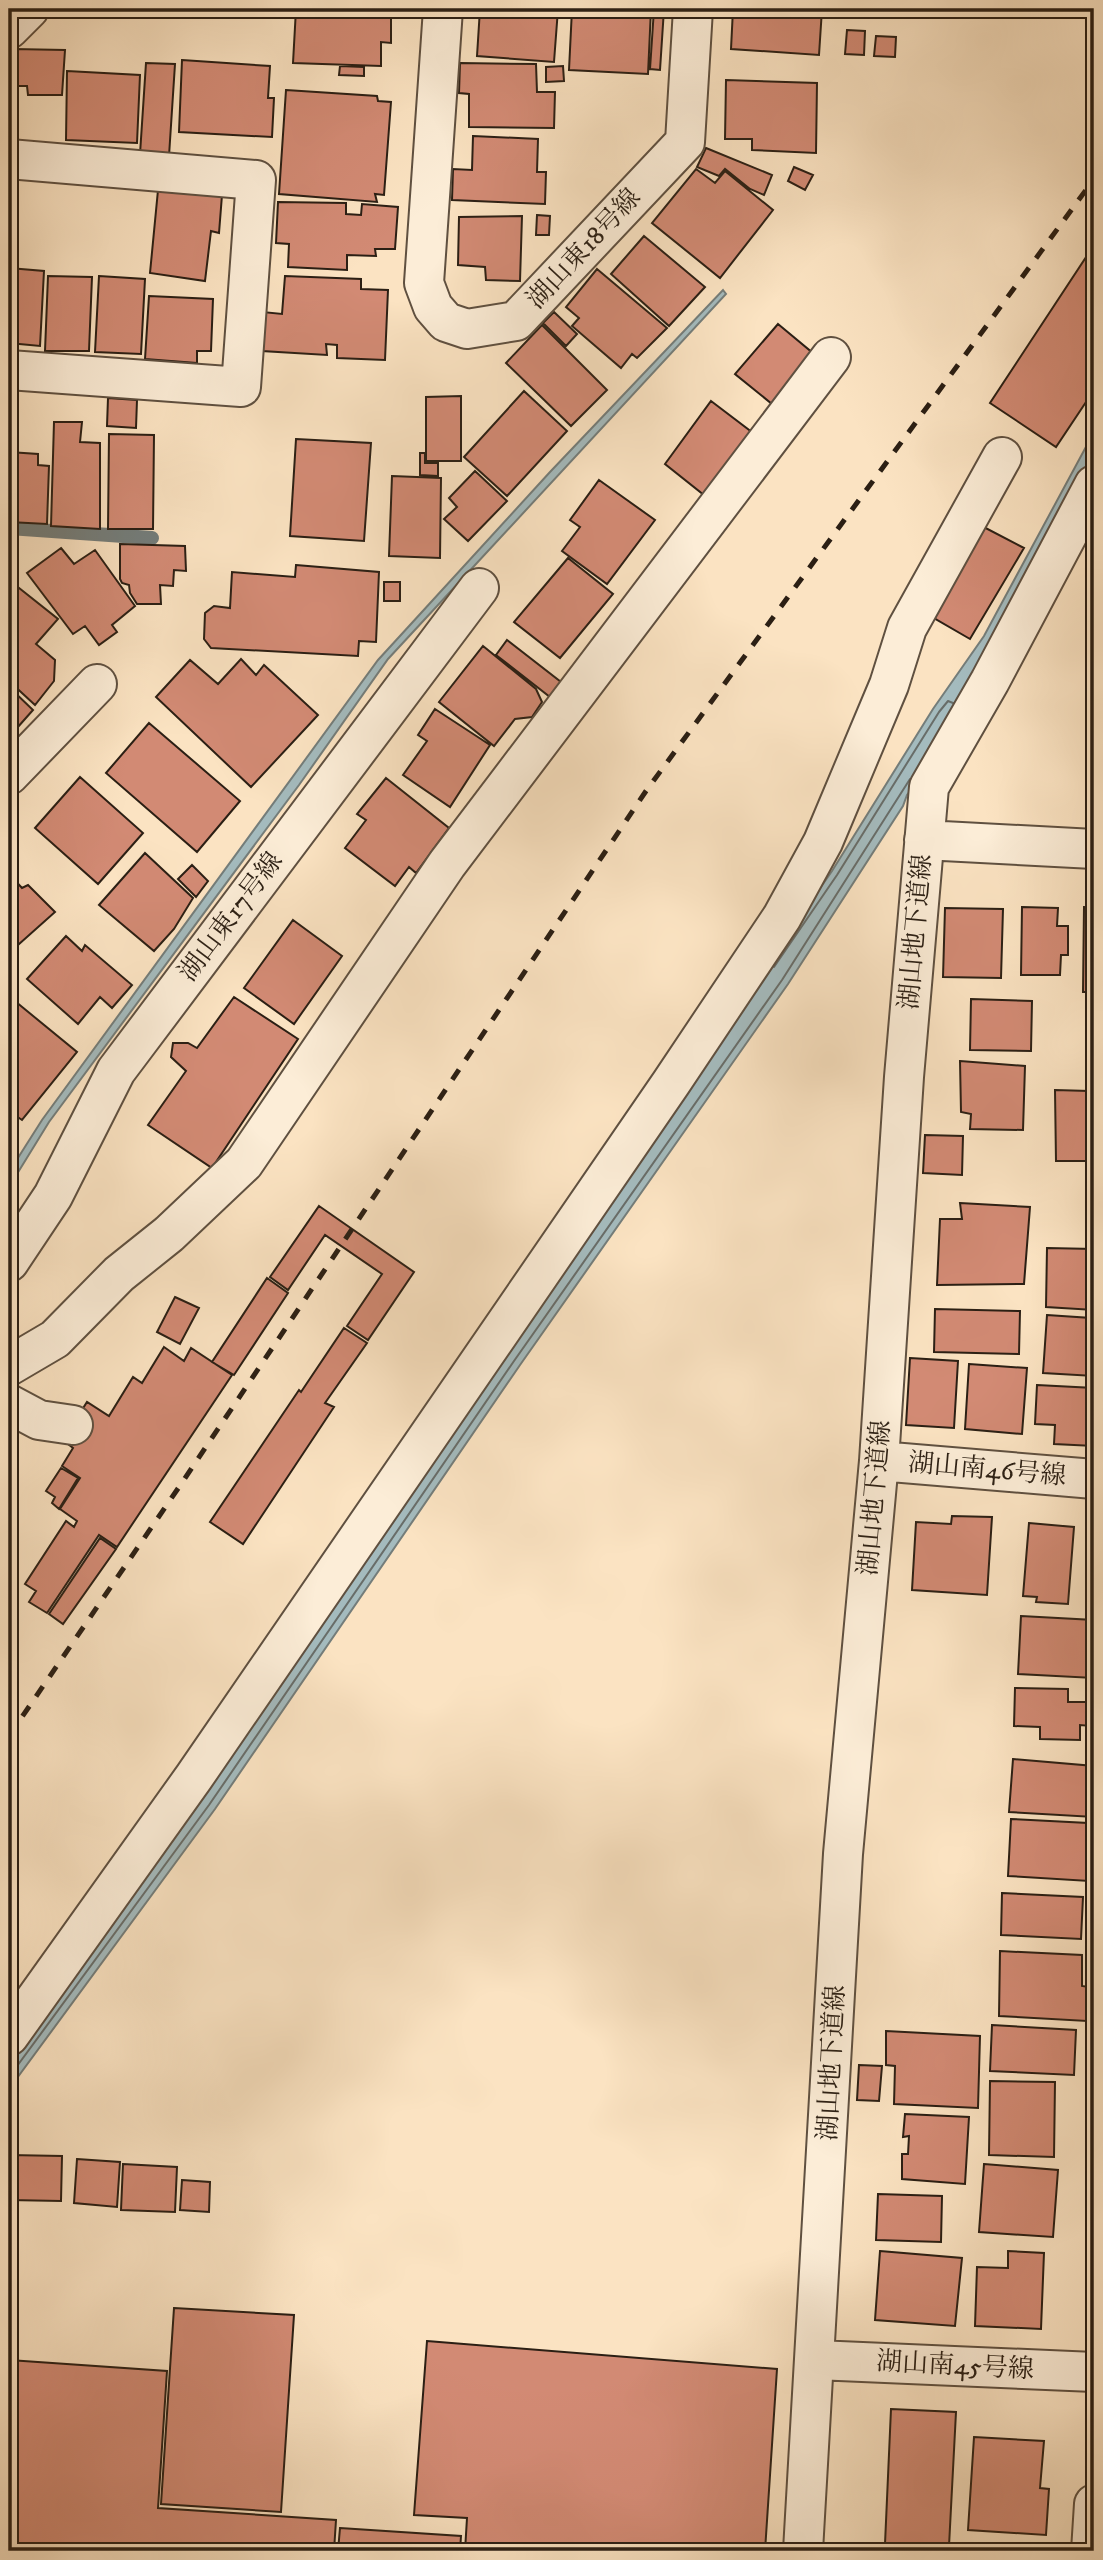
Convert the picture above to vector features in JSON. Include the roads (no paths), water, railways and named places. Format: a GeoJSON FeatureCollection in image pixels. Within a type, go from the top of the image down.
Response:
{"type":"FeatureCollection","features":[{"type":"Feature","properties":{"kind":"street"},"geometry":{"type":"LineString","coordinates":[[9,29],[29,9]]}},
{"type":"Feature","properties":{"kind":"street","name":"湖山東18号線"},"geometry":{"type":"LineString","coordinates":[[443,9],[425,283],[433,307],[446,322],[467,329],[516,321],[685,142],[693,9]]}},
{"type":"Feature","properties":{"kind":"street"},"geometry":{"type":"LineString","coordinates":[[9,159],[256,180],[241,387],[9,370]]}},
{"type":"Feature","properties":{"kind":"street"},"geometry":{"type":"LineString","coordinates":[[9,1366],[55,1339],[118,1274],[169,1234],[244,1163],[447,864],[831,357]]}},
{"type":"Feature","properties":{"kind":"street"},"geometry":{"type":"LineString","coordinates":[[9,2036],[202,1765],[782,917],[823,842],[889,685],[907,628],[1002,457]]}},
{"type":"Feature","properties":{"kind":"street","name":"湖山地下道線"},"geometry":{"type":"LineString","coordinates":[[803,2551],[843,1854],[879,1461],[904,1077],[929,787],[990,681],[1094,485]]}},
{"type":"Feature","properties":{"kind":"street","name":"湖山東17号線"},"geometry":{"type":"LineString","coordinates":[[9,1262],[53,1196],[116,1071],[479,588]]}},
{"type":"Feature","properties":{"kind":"street"},"geometry":{"type":"LineString","coordinates":[[9,775],[97,684]]}},
{"type":"Feature","properties":{"kind":"street"},"geometry":{"type":"LineString","coordinates":[[924,840],[1094,849]]}},
{"type":"Feature","properties":{"kind":"street"},"geometry":{"type":"LineString","coordinates":[[9,1404],[39,1420],[73,1425]]}},
{"type":"Feature","properties":{"kind":"street","name":"湖山南46号線"},"geometry":{"type":"LineString","coordinates":[[879,1461],[1094,1479]]}},
{"type":"Feature","properties":{"kind":"street","name":"湖山南45号線"},"geometry":{"type":"LineString","coordinates":[[816,2360],[1094,2372]]}},
{"type":"Feature","properties":{"kind":"street"},"geometry":{"type":"LineString","coordinates":[[1091,2551],[1094,2504]]}},
{"type":"Feature","properties":{"kind":"water"},"geometry":{"type":"Polygon","coordinates":[[[723,290],[726,294],[388,659],[299,785],[49,1122],[9,1187],[9,1172],[42,1120],[378,660],[550,472],[723,290]]]}},
{"type":"Feature","properties":{"kind":"water"},"geometry":{"type":"Polygon","coordinates":[[[1094,432],[1094,467],[925,772],[907,795],[903,806],[788,984],[520,1365],[215,1809],[9,2089],[9,2046],[498,1352],[832,871],[933,709],[984,636],[1094,432]]]}},
{"type":"Feature","properties":{"kind":"waterway"},"geometry":{"type":"LineString","coordinates":[[9,528],[152,538]]}},
{"type":"Feature","properties":{"kind":"railway"},"geometry":{"type":"LineString","coordinates":[[9,1736],[646,791],[1094,179]]}}]}
